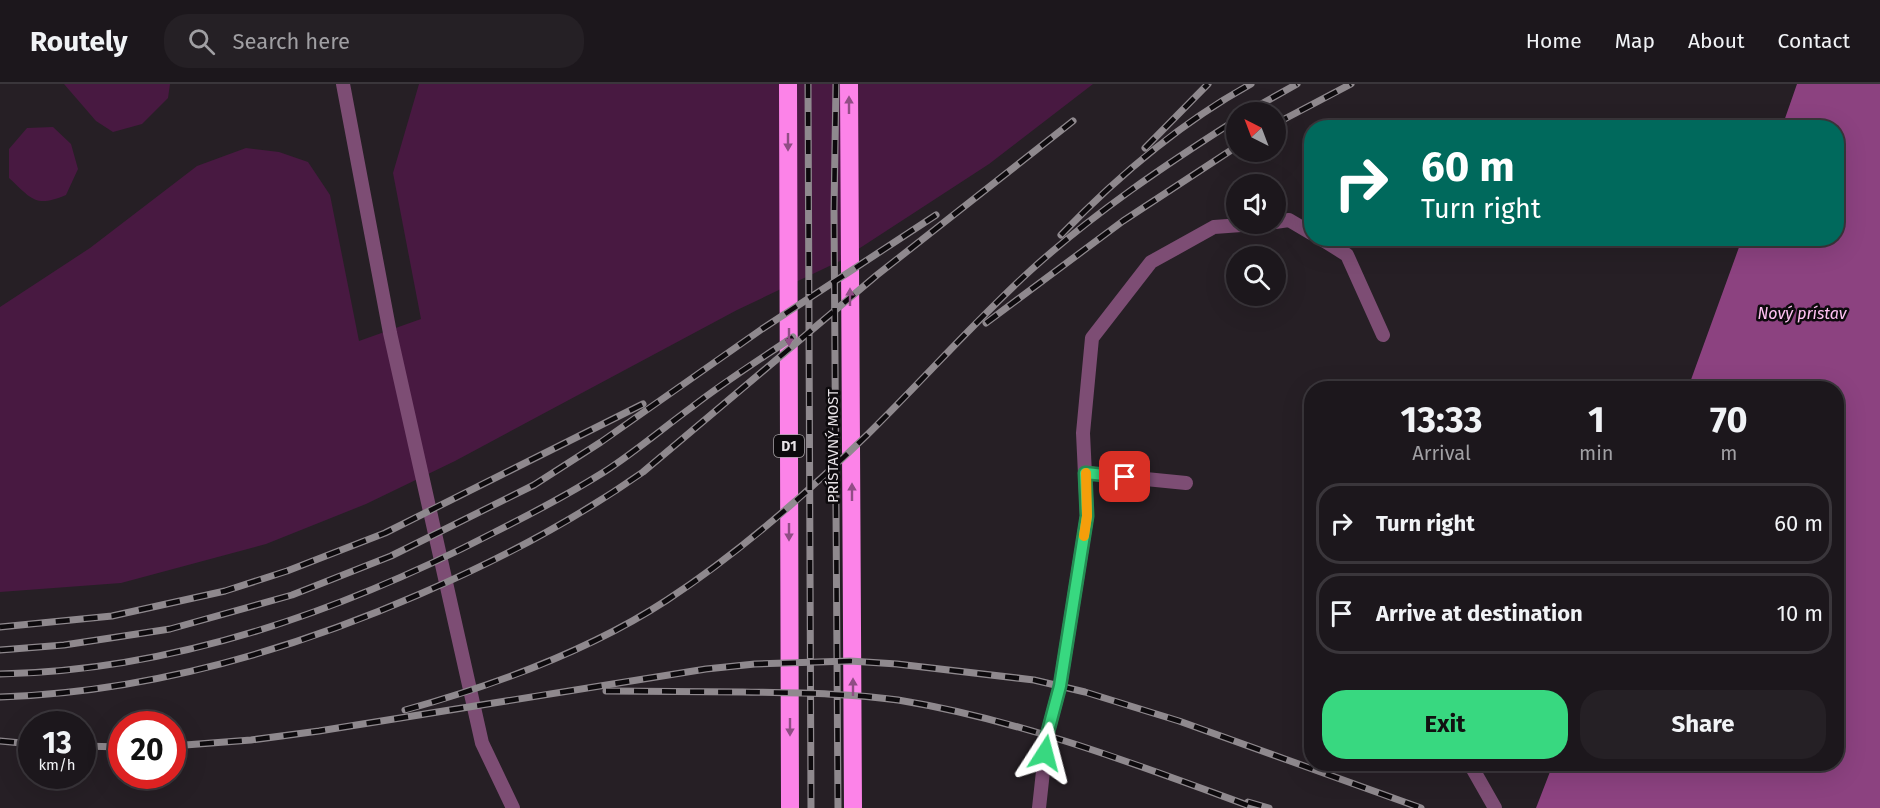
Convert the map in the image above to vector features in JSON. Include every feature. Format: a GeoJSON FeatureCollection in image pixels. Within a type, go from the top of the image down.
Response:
{"type":"FeatureCollection","features":[{"type":"Feature","properties":{"kind":"highway","name":"D1"},"geometry":{"type":"LineString","coordinates":[[788,84],[790,808]]}},
{"type":"Feature","properties":{"kind":"highway","name":"PRÍSTAVNÝ MOST"},"geometry":{"type":"LineString","coordinates":[[849,84],[854,808]]}},
{"type":"Feature","properties":{"kind":"lane"},"geometry":{"type":"LineString","coordinates":[[343,84],[390,333],[482,743],[513,808]]}},
{"type":"Feature","properties":{"kind":"lane"},"geometry":{"type":"LineString","coordinates":[[1286,220],[1304,229]]}},
{"type":"Feature","properties":{"kind":"lane"},"geometry":{"type":"LineString","coordinates":[[1039,808],[1047,735],[1060,686],[1087,516],[1083,433],[1092,338],[1151,262],[1214,227],[1226,226]]}},
{"type":"Feature","properties":{"kind":"lane"},"geometry":{"type":"LineString","coordinates":[[1333,246],[1347,255],[1383,335]]}},
{"type":"Feature","properties":{"kind":"lane"},"geometry":{"type":"LineString","coordinates":[[1085,473],[1186,483]]}},
{"type":"Feature","properties":{"kind":"lane"},"geometry":{"type":"LineString","coordinates":[[1474,771],[1495,808]]}},
{"type":"Feature","properties":{"kind":"shaded area"},"geometry":{"type":"Polygon","coordinates":[[[64,84],[170,84],[168,98],[142,124],[113,132],[96,121],[64,84]]]}},
{"type":"Feature","properties":{"kind":"shaded area"},"geometry":{"type":"Polygon","coordinates":[[[419,84],[1093,84],[989,164],[840,261],[737,310],[455,461],[366,504],[266,544],[121,583],[0,592],[0,307],[90,248],[197,166],[246,148],[279,152],[308,162],[330,195],[359,341],[421,319],[393,173],[419,84]]]}},
{"type":"Feature","properties":{"kind":"shaded area"},"geometry":{"type":"Polygon","coordinates":[[[53,127],[71,144],[78,169],[66,195],[40,201],[29,196],[9,178],[9,149],[27,128],[53,127]]]}},
{"type":"Feature","properties":{"kind":"water","name":"Nový prístav"},"geometry":{"type":"Polygon","coordinates":[[[1797,84],[1880,84],[1880,808],[1536,808],[1550,771],[1844,771],[1844,381],[1691,381],[1739,246],[1844,246],[1844,120],[1784,120],[1797,84]]]}},
{"type":"Feature","properties":{"kind":"railway"},"geometry":{"type":"LineString","coordinates":[[808,84],[811,808]]}},
{"type":"Feature","properties":{"kind":"railway"},"geometry":{"type":"LineString","coordinates":[[836,84],[834,211],[838,808]]}},
{"type":"Feature","properties":{"kind":"railway"},"geometry":{"type":"LineString","coordinates":[[1145,148],[1208,84]]}},
{"type":"Feature","properties":{"kind":"railway"},"geometry":{"type":"LineString","coordinates":[[1061,235],[1104,192],[1150,152],[1199,116],[1251,84]]}},
{"type":"Feature","properties":{"kind":"railway"},"geometry":{"type":"LineString","coordinates":[[1265,102],[1297,84]]}},
{"type":"Feature","properties":{"kind":"railway"},"geometry":{"type":"LineString","coordinates":[[1286,118],[1351,84]]}},
{"type":"Feature","properties":{"kind":"railway"},"geometry":{"type":"LineString","coordinates":[[0,697],[55,694],[162,678],[267,651],[370,615],[420,594],[535,539],[590,507],[643,472],[877,275],[1073,121]]}},
{"type":"Feature","properties":{"kind":"railway"},"geometry":{"type":"LineString","coordinates":[[405,710],[507,678],[574,651],[637,618],[694,582],[746,543],[820,479],[888,415],[989,310],[1055,249],[1130,190],[1226,126]]}},
{"type":"Feature","properties":{"kind":"railway"},"geometry":{"type":"LineString","coordinates":[[986,323],[1123,221],[1226,154]]}},
{"type":"Feature","properties":{"kind":"railway"},"geometry":{"type":"LineString","coordinates":[[0,650],[64,645],[170,629],[292,595],[391,556],[534,485],[601,442],[762,329],[936,215]]}},
{"type":"Feature","properties":{"kind":"railway"},"geometry":{"type":"LineString","coordinates":[[0,674],[64,670],[128,662],[192,649],[254,632],[376,588],[493,533],[591,480],[716,389],[793,337]]}},
{"type":"Feature","properties":{"kind":"railway"},"geometry":{"type":"LineString","coordinates":[[0,627],[112,616],[225,591],[287,571],[385,533],[643,404]]}},
{"type":"Feature","properties":{"kind":"railway"},"geometry":{"type":"LineString","coordinates":[[186,745],[251,740],[319,731],[706,669],[755,664],[850,661],[897,664],[1034,680],[1085,692],[1179,721],[1304,766]]}},
{"type":"Feature","properties":{"kind":"railway"},"geometry":{"type":"LineString","coordinates":[[606,691],[801,693],[898,700],[989,719],[1079,745],[1255,808]]}},
{"type":"Feature","properties":{"kind":"railway"},"geometry":{"type":"LineString","coordinates":[[0,741],[18,743]]}},
{"type":"Feature","properties":{"kind":"railway"},"geometry":{"type":"LineString","coordinates":[[96,746],[108,747]]}},
{"type":"Feature","properties":{"kind":"railway"},"geometry":{"type":"LineString","coordinates":[[1318,771],[1421,808]]}},
{"type":"Feature","properties":{"kind":"railway"},"geometry":{"type":"LineString","coordinates":[[1248,802],[1269,808]]}},
{"type":"Feature","properties":{"kind":"slow traffic"},"geometry":{"type":"LineString","coordinates":[[1084,536],[1087,516],[1086,473]]}},
{"type":"Feature","properties":{"kind":"route"},"geometry":{"type":"LineString","coordinates":[[1045,753],[1047,735],[1060,686],[1087,516],[1085,473],[1125,477]]}}]}
